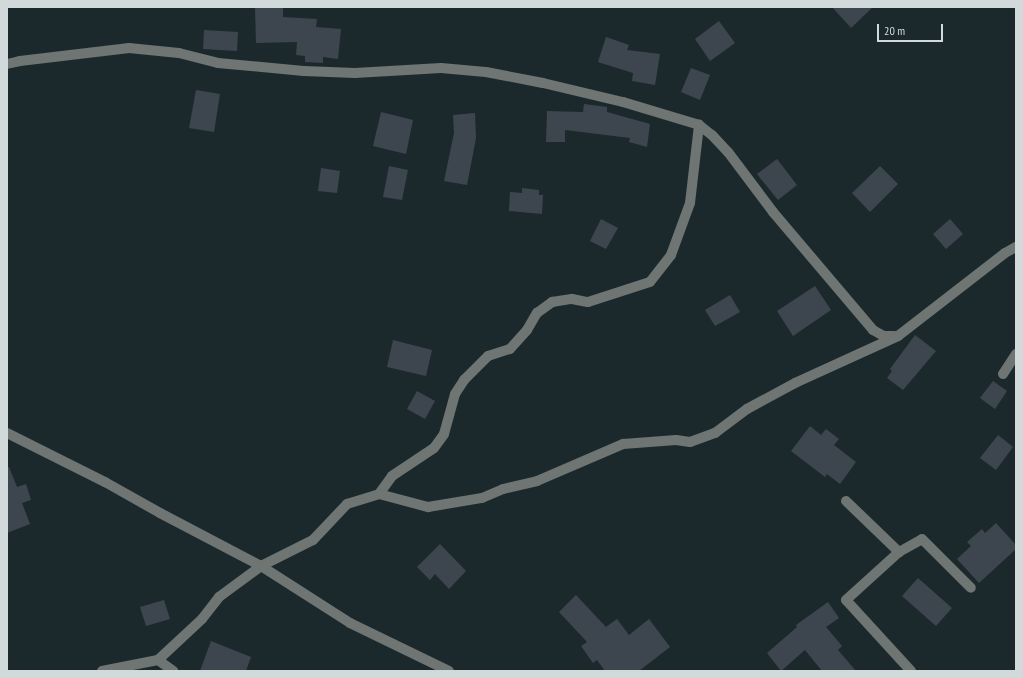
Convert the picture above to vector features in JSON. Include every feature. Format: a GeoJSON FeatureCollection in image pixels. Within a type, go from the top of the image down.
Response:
{"type":"FeatureCollection","features":[{"type":"Feature","properties":{"kind":"street"},"geometry":{"type":"LineString","coordinates":[[7,64],[20,61],[129,48],[179,53],[218,63],[304,71],[355,73],[441,68],[456,69],[486,72],[543,83],[623,102],[699,125],[712,135],[728,152],[773,212],[800,241],[873,330],[884,336],[898,336]]}},
{"type":"Feature","properties":{"kind":"street"},"geometry":{"type":"LineString","coordinates":[[379,494],[392,476],[434,448],[444,434],[455,394],[464,380],[488,356],[510,349],[527,330],[537,312],[552,302],[572,299],[588,302],[650,282],[671,255],[690,203],[699,125]]}},
{"type":"Feature","properties":{"kind":"street"},"geometry":{"type":"LineString","coordinates":[[102,671],[158,660],[202,619],[219,597],[261,566],[313,540],[347,504],[379,494],[428,507],[482,498],[503,489],[537,481],[623,444],[676,440],[690,442],[715,433],[747,409],[795,383],[898,336],[1005,253],[1016,247]]}},
{"type":"Feature","properties":{"kind":"street"},"geometry":{"type":"LineString","coordinates":[[1003,374],[1016,354]]}},
{"type":"Feature","properties":{"kind":"street"},"geometry":{"type":"LineString","coordinates":[[7,433],[105,482],[160,513],[261,566],[350,623],[449,671]]}},
{"type":"Feature","properties":{"kind":"street"},"geometry":{"type":"LineString","coordinates":[[846,501],[899,552]]}},
{"type":"Feature","properties":{"kind":"street"},"geometry":{"type":"LineString","coordinates":[[911,671],[846,600],[899,552],[922,539],[972,588]]}},
{"type":"Feature","properties":{"kind":"street"},"geometry":{"type":"LineString","coordinates":[[158,660],[173,671]]}},
{"type":"Feature","properties":{"kind":"building"},"geometry":{"type":"Polygon","coordinates":[[[255,7],[283,7],[283,17],[317,19],[316,27],[341,29],[338,59],[323,57],[323,63],[305,62],[305,56],[296,55],[297,42],[256,43],[255,7]]]}},
{"type":"Feature","properties":{"kind":"building"},"geometry":{"type":"Polygon","coordinates":[[[832,7],[873,7],[851,28],[832,7]]]}},
{"type":"Feature","properties":{"kind":"building"},"geometry":{"type":"Polygon","coordinates":[[[719,21],[735,43],[710,61],[695,39],[719,21]]]}},
{"type":"Feature","properties":{"kind":"building"},"geometry":{"type":"Polygon","coordinates":[[[204,30],[238,32],[237,51],[203,49],[204,30]]]}},
{"type":"Feature","properties":{"kind":"building"},"geometry":{"type":"Polygon","coordinates":[[[606,37],[629,45],[627,50],[660,54],[655,85],[632,81],[633,73],[598,62],[606,37]]]}},
{"type":"Feature","properties":{"kind":"building"},"geometry":{"type":"Polygon","coordinates":[[[691,68],[710,75],[700,100],[681,92],[691,68]]]}},
{"type":"Feature","properties":{"kind":"building"},"geometry":{"type":"Polygon","coordinates":[[[196,90],[220,94],[214,132],[189,128],[196,90]]]}},
{"type":"Feature","properties":{"kind":"building"},"geometry":{"type":"Polygon","coordinates":[[[584,104],[607,107],[607,112],[650,124],[647,147],[629,142],[630,138],[565,130],[565,142],[546,142],[547,111],[583,112],[584,104]]]}},
{"type":"Feature","properties":{"kind":"building"},"geometry":{"type":"Polygon","coordinates":[[[381,112],[413,120],[406,154],[373,146],[381,112]]]}},
{"type":"Feature","properties":{"kind":"building"},"geometry":{"type":"Polygon","coordinates":[[[475,113],[476,138],[467,185],[444,181],[454,133],[453,115],[475,113]]]}},
{"type":"Feature","properties":{"kind":"building"},"geometry":{"type":"Polygon","coordinates":[[[777,159],[797,185],[778,200],[757,174],[777,159]]]}},
{"type":"Feature","properties":{"kind":"building"},"geometry":{"type":"Polygon","coordinates":[[[389,166],[408,170],[402,200],[383,197],[389,166]]]}},
{"type":"Feature","properties":{"kind":"building"},"geometry":{"type":"Polygon","coordinates":[[[880,166],[898,184],[870,212],[852,193],[880,166]]]}},
{"type":"Feature","properties":{"kind":"building"},"geometry":{"type":"Polygon","coordinates":[[[321,168],[340,171],[337,193],[318,191],[321,168]]]}},
{"type":"Feature","properties":{"kind":"building"},"geometry":{"type":"Polygon","coordinates":[[[522,188],[539,190],[539,195],[543,195],[542,214],[509,211],[510,192],[522,193],[522,188]]]}},
{"type":"Feature","properties":{"kind":"building"},"geometry":{"type":"Polygon","coordinates":[[[601,219],[618,228],[606,249],[590,241],[601,219]]]}},
{"type":"Feature","properties":{"kind":"building"},"geometry":{"type":"Polygon","coordinates":[[[950,219],[963,234],[946,249],[933,234],[950,219]]]}},
{"type":"Feature","properties":{"kind":"building"},"geometry":{"type":"Polygon","coordinates":[[[815,286],[831,310],[793,336],[777,311],[815,286]]]}},
{"type":"Feature","properties":{"kind":"building"},"geometry":{"type":"Polygon","coordinates":[[[730,295],[740,312],[715,326],[705,310],[730,295]]]}},
{"type":"Feature","properties":{"kind":"building"},"geometry":{"type":"Polygon","coordinates":[[[915,335],[936,351],[903,390],[887,378],[892,371],[890,369],[915,335]]]}},
{"type":"Feature","properties":{"kind":"building"},"geometry":{"type":"Polygon","coordinates":[[[393,340],[432,350],[426,376],[387,367],[393,340]]]}},
{"type":"Feature","properties":{"kind":"building"},"geometry":{"type":"Polygon","coordinates":[[[993,381],[1007,391],[995,409],[980,398],[993,381]]]}},
{"type":"Feature","properties":{"kind":"building"},"geometry":{"type":"Polygon","coordinates":[[[417,391],[435,401],[425,419],[407,409],[417,391]]]}},
{"type":"Feature","properties":{"kind":"building"},"geometry":{"type":"Polygon","coordinates":[[[810,426],[821,435],[826,429],[839,439],[834,445],[856,462],[840,484],[827,474],[825,477],[791,451],[810,426]]]}},
{"type":"Feature","properties":{"kind":"building"},"geometry":{"type":"Polygon","coordinates":[[[998,435],[1013,447],[996,470],[980,458],[998,435]]]}},
{"type":"Feature","properties":{"kind":"building"},"geometry":{"type":"Polygon","coordinates":[[[7,467],[9,467],[17,487],[26,484],[31,500],[22,503],[30,524],[7,533],[7,467]]]}},
{"type":"Feature","properties":{"kind":"building"},"geometry":{"type":"Polygon","coordinates":[[[996,523],[1016,545],[1016,549],[979,583],[957,559],[971,546],[967,542],[982,529],[985,533],[996,523]]]}},
{"type":"Feature","properties":{"kind":"building"},"geometry":{"type":"Polygon","coordinates":[[[440,544],[466,571],[449,589],[435,574],[430,580],[417,567],[440,544]]]}},
{"type":"Feature","properties":{"kind":"building"},"geometry":{"type":"Polygon","coordinates":[[[918,578],[952,608],[936,626],[902,596],[918,578]]]}},
{"type":"Feature","properties":{"kind":"building"},"geometry":{"type":"Polygon","coordinates":[[[576,595],[606,627],[617,619],[629,635],[649,619],[670,647],[639,671],[605,671],[597,660],[593,663],[581,646],[587,642],[559,612],[576,595]]]}},
{"type":"Feature","properties":{"kind":"building"},"geometry":{"type":"Polygon","coordinates":[[[164,600],[170,619],[146,626],[140,607],[164,600]]]}},
{"type":"Feature","properties":{"kind":"building"},"geometry":{"type":"Polygon","coordinates":[[[828,602],[839,618],[826,627],[842,646],[838,650],[856,671],[822,671],[805,650],[781,671],[767,653],[797,627],[796,625],[828,602]]]}},
{"type":"Feature","properties":{"kind":"building"},"geometry":{"type":"Polygon","coordinates":[[[211,641],[251,657],[246,671],[200,671],[211,641]]]}}]}
